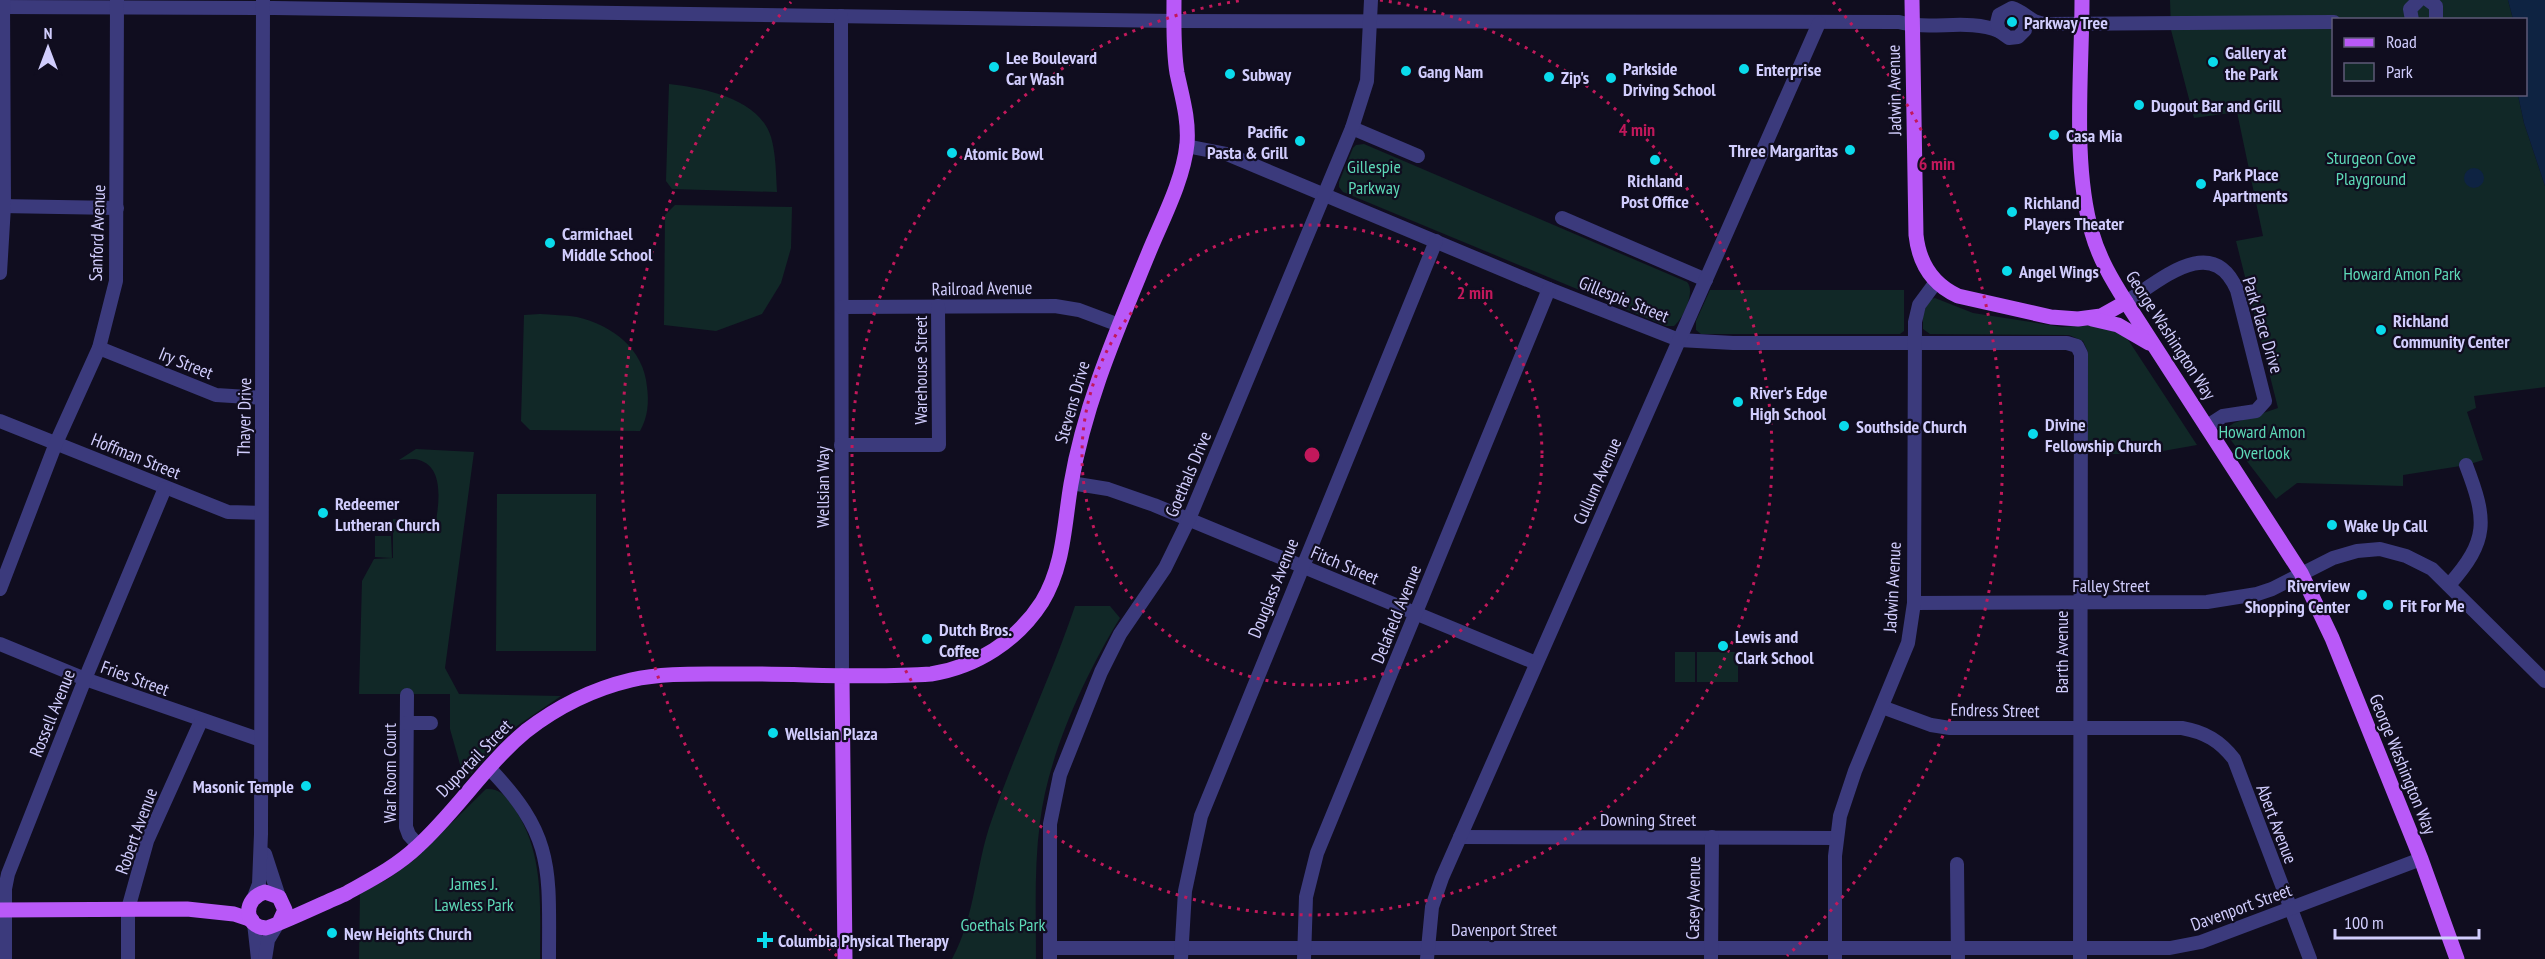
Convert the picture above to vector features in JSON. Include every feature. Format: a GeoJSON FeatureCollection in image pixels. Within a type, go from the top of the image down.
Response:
{"type":"FeatureCollection","features":[{"type":"Feature","properties":{"kind":"main road","name":"Stevens Drive"},"geometry":{"type":"LineString","coordinates":[[843,676],[942,672],[981,658],[1007,641],[1036,611],[1056,571],[1063,546],[1071,483],[1091,400],[1177,181],[1186,146],[1187,116],[1177,72],[1174,0]]}},
{"type":"Feature","properties":{"kind":"main road","name":"Jadwin Avenue"},"geometry":{"type":"LineString","coordinates":[[1912,0],[1908,22],[1916,235],[1925,268],[1936,282]]}},
{"type":"Feature","properties":{"kind":"main road","name":"George Washington Way"},"geometry":{"type":"LineString","coordinates":[[2082,0],[2083,187],[2095,242],[2107,271],[2126,302],[2301,573],[2332,638],[2421,859],[2457,959]]}},
{"type":"Feature","properties":{"kind":"main road"},"geometry":{"type":"LineString","coordinates":[[1936,282],[1951,293],[1976,302],[2059,318],[2086,319],[2118,325],[2156,349]]}},
{"type":"Feature","properties":{"kind":"main road"},"geometry":{"type":"LineString","coordinates":[[2086,319],[2101,316],[2126,302]]}},
{"type":"Feature","properties":{"kind":"main road","name":"Duportail Street"},"geometry":{"type":"LineString","coordinates":[[278,924],[386,871],[419,846],[514,742],[544,718],[580,697],[618,683],[676,674],[843,676]]}},
{"type":"Feature","properties":{"kind":"main road","name":"Wellsian Way"},"geometry":{"type":"LineString","coordinates":[[843,676],[845,959]]}},
{"type":"Feature","properties":{"kind":"main road","name":"Duportail Street"},"geometry":{"type":"LineString","coordinates":[[280,898],[298,903],[364,883]]}},
{"type":"Feature","properties":{"kind":"main road"},"geometry":{"type":"LineString","coordinates":[[3,910],[187,909],[232,904],[265,892],[280,898],[285,910],[278,924],[265,928],[231,914],[187,909]]}},
{"type":"Feature","properties":{"kind":"main road"},"geometry":{"type":"LineString","coordinates":[[253,898],[249,907],[253,922]]}},
{"type":"Feature","properties":{"kind":"street","name":"Goethals Drive"},"geometry":{"type":"LineString","coordinates":[[1050,954],[1050,824],[1060,775],[1111,650],[1165,567],[1189,519],[1352,128],[1367,81],[1371,0]]}},
{"type":"Feature","properties":{"kind":"street"},"geometry":{"type":"LineString","coordinates":[[2410,18],[2410,9],[2419,0]]}},
{"type":"Feature","properties":{"kind":"street"},"geometry":{"type":"LineString","coordinates":[[2428,0],[2436,6],[2436,18]]}},
{"type":"Feature","properties":{"kind":"street","name":"Sanford Avenue"},"geometry":{"type":"LineString","coordinates":[[0,590],[56,443],[99,348],[116,281],[117,3]]}},
{"type":"Feature","properties":{"kind":"street"},"geometry":{"type":"LineString","coordinates":[[0,273],[2,4],[263,4],[1174,21],[1819,23],[1987,18],[2012,8],[2020,10],[2025,16],[2041,24],[2332,22]]}},
{"type":"Feature","properties":{"kind":"street","name":"Thayer Drive"},"geometry":{"type":"LineString","coordinates":[[253,898],[259,884],[261,834],[263,4]]}},
{"type":"Feature","properties":{"kind":"street"},"geometry":{"type":"LineString","coordinates":[[1999,15],[1996,23],[1999,31]]}},
{"type":"Feature","properties":{"kind":"street","name":"Wellsian Way"},"geometry":{"type":"LineString","coordinates":[[841,16],[843,676]]}},
{"type":"Feature","properties":{"kind":"street"},"geometry":{"type":"LineString","coordinates":[[1908,22],[1975,26],[1999,31],[2009,38],[2018,37],[2025,30],[2025,16]]}},
{"type":"Feature","properties":{"kind":"street","name":"Cullum Avenue"},"geometry":{"type":"LineString","coordinates":[[1427,953],[1432,907],[1460,837],[1819,23]]}},
{"type":"Feature","properties":{"kind":"street"},"geometry":{"type":"LineString","coordinates":[[1352,128],[1418,156]]}},
{"type":"Feature","properties":{"kind":"street","name":"Gillespie Street"},"geometry":{"type":"LineString","coordinates":[[1186,146],[1227,154],[1549,289],[1678,340],[1732,344],[2067,343],[2077,346]]}},
{"type":"Feature","properties":{"kind":"street"},"geometry":{"type":"LineString","coordinates":[[2,206],[117,208]]}},
{"type":"Feature","properties":{"kind":"street"},"geometry":{"type":"LineString","coordinates":[[1563,218],[1706,280]]}},
{"type":"Feature","properties":{"kind":"street","name":"Douglass Avenue"},"geometry":{"type":"LineString","coordinates":[[1181,953],[1185,891],[1201,816],[1436,241]]}},
{"type":"Feature","properties":{"kind":"street","name":"Park Place Drive"},"geometry":{"type":"LineString","coordinates":[[2126,302],[2193,262],[2213,263],[2230,275],[2237,290],[2265,401],[2259,410],[2223,416],[2206,427]]}},
{"type":"Feature","properties":{"kind":"street","name":"Jadwin Avenue"},"geometry":{"type":"LineString","coordinates":[[1835,953],[1836,838],[1847,794],[1908,643],[1914,603],[1917,308],[1936,282]]}},
{"type":"Feature","properties":{"kind":"street","name":"Delafield Avenue"},"geometry":{"type":"LineString","coordinates":[[1304,953],[1306,897],[1312,868],[1549,289]]}},
{"type":"Feature","properties":{"kind":"street","name":"Warehouse Street"},"geometry":{"type":"LineString","coordinates":[[842,445],[939,445],[938,306]]}},
{"type":"Feature","properties":{"kind":"street","name":"Railroad Avenue"},"geometry":{"type":"LineString","coordinates":[[843,308],[1055,306],[1079,310],[1119,325]]}},
{"type":"Feature","properties":{"kind":"street","name":"Barth Avenue"},"geometry":{"type":"LineString","coordinates":[[2077,346],[2081,354],[2080,953]]}},
{"type":"Feature","properties":{"kind":"street","name":"Iry Street"},"geometry":{"type":"LineString","coordinates":[[99,348],[216,394],[262,398]]}},
{"type":"Feature","properties":{"kind":"street","name":"Hoffman Street"},"geometry":{"type":"LineString","coordinates":[[0,421],[228,512],[261,513]]}},
{"type":"Feature","properties":{"kind":"street"},"geometry":{"type":"LineString","coordinates":[[2449,585],[2472,557],[2481,530],[2479,502],[2466,465]]}},
{"type":"Feature","properties":{"kind":"street","name":"Fitch Street"},"geometry":{"type":"LineString","coordinates":[[1071,483],[1121,493],[1189,519],[1536,663]]}},
{"type":"Feature","properties":{"kind":"street","name":"Rossell Avenue"},"geometry":{"type":"LineString","coordinates":[[5,959],[3,910],[8,874],[85,679],[165,488]]}},
{"type":"Feature","properties":{"kind":"street","name":"Falley Street"},"geometry":{"type":"LineString","coordinates":[[1914,603],[2185,603],[2225,600],[2272,589],[2301,573],[2348,553],[2380,549],[2394,551],[2433,569],[2545,681]]}},
{"type":"Feature","properties":{"kind":"street","name":"Fries Street"},"geometry":{"type":"LineString","coordinates":[[0,644],[85,679],[261,740]]}},
{"type":"Feature","properties":{"kind":"street","name":"War Room Court"},"geometry":{"type":"LineString","coordinates":[[407,695],[406,827],[409,835],[419,846]]}},
{"type":"Feature","properties":{"kind":"street","name":"Endress Street"},"geometry":{"type":"LineString","coordinates":[[1882,707],[1940,727],[2182,728]]}},
{"type":"Feature","properties":{"kind":"street","name":"Robert Avenue"},"geometry":{"type":"LineString","coordinates":[[128,959],[128,909],[147,842],[201,721]]}},
{"type":"Feature","properties":{"kind":"street"},"geometry":{"type":"LineString","coordinates":[[407,723],[431,723]]}},
{"type":"Feature","properties":{"kind":"street","name":"Abert Avenue"},"geometry":{"type":"LineString","coordinates":[[2182,728],[2208,735],[2225,748],[2234,759],[2310,959]]}},
{"type":"Feature","properties":{"kind":"street"},"geometry":{"type":"LineString","coordinates":[[489,768],[523,807],[543,850],[548,878],[549,959]]}},
{"type":"Feature","properties":{"kind":"street","name":"Thayer Drive"},"geometry":{"type":"LineString","coordinates":[[261,834],[271,876],[280,898]]}},
{"type":"Feature","properties":{"kind":"street","name":"Downing Street"},"geometry":{"type":"LineString","coordinates":[[1460,837],[1836,838]]}},
{"type":"Feature","properties":{"kind":"street","name":"Casey Avenue"},"geometry":{"type":"LineString","coordinates":[[1711,953],[1712,837]]}},
{"type":"Feature","properties":{"kind":"street","name":"Davenport Street"},"geometry":{"type":"LineString","coordinates":[[1050,954],[2189,952],[2291,909],[2421,859]]}},
{"type":"Feature","properties":{"kind":"street"},"geometry":{"type":"LineString","coordinates":[[1957,864],[1958,953]]}},
{"type":"Feature","properties":{"kind":"street"},"geometry":{"type":"LineString","coordinates":[[253,922],[258,959]]}},
{"type":"Feature","properties":{"kind":"street"},"geometry":{"type":"LineString","coordinates":[[265,959],[268,940],[278,924]]}},
{"type":"Feature","properties":{"kind":"green space","name":"Howard Amon Park"},"geometry":{"type":"Polygon","coordinates":[[[2170,0],[2508,0],[2513,18],[2332,18],[2332,96],[2518,96],[2524,123],[2545,186],[2545,387],[2474,396],[2476,408],[2467,412],[2483,460],[2467,465],[2403,475],[2403,486],[2297,483],[2276,499],[2223,430],[2234,423],[2278,408],[2236,241],[2263,236],[2237,112],[2194,118],[2171,30],[2170,0]]]}},
{"type":"Feature","properties":{"kind":"green space"},"geometry":{"type":"Polygon","coordinates":[[[669,84],[698,88],[728,97],[755,113],[765,124],[771,137],[775,157],[777,192],[672,189],[666,181],[669,84]]]}},
{"type":"Feature","properties":{"kind":"green space","name":"Gillespie Parkway"},"geometry":{"type":"Polygon","coordinates":[[[1364,144],[1687,282],[1690,292],[1684,311],[1674,326],[1666,326],[1343,192],[1339,187],[1339,182],[1353,148],[1364,144]]]}},
{"type":"Feature","properties":{"kind":"green space"},"geometry":{"type":"Polygon","coordinates":[[[675,205],[792,207],[791,248],[781,283],[762,314],[716,331],[664,325],[665,215],[675,205]]]}},
{"type":"Feature","properties":{"kind":"green space"},"geometry":{"type":"Polygon","coordinates":[[[1710,290],[1904,290],[1904,331],[1900,334],[1701,334],[1696,330],[1696,321],[1710,290]]]}},
{"type":"Feature","properties":{"kind":"green space"},"geometry":{"type":"Polygon","coordinates":[[[1935,298],[1973,313],[2062,327],[2104,324],[2123,332],[2197,445],[2146,454],[2087,454],[2088,352],[2083,341],[2069,335],[1930,334],[1923,329],[1923,315],[1928,300],[1935,298]]]}},
{"type":"Feature","properties":{"kind":"green space"},"geometry":{"type":"Polygon","coordinates":[[[524,315],[572,316],[590,321],[614,333],[633,350],[645,373],[648,393],[646,415],[640,431],[530,430],[521,421],[524,315]]]}},
{"type":"Feature","properties":{"kind":"green space"},"geometry":{"type":"Polygon","coordinates":[[[416,449],[474,452],[445,668],[459,694],[561,696],[514,728],[466,779],[450,729],[450,694],[359,694],[362,581],[374,559],[393,558],[393,519],[436,521],[439,495],[433,470],[419,460],[399,460],[416,449]]]}},
{"type":"Feature","properties":{"kind":"green space"},"geometry":{"type":"Polygon","coordinates":[[[497,494],[596,494],[596,651],[496,651],[497,494]]]}},
{"type":"Feature","properties":{"kind":"green space"},"geometry":{"type":"Polygon","coordinates":[[[375,536],[391,536],[392,558],[375,557],[375,536]]]}},
{"type":"Feature","properties":{"kind":"green space","name":"Goethals Park"},"geometry":{"type":"Polygon","coordinates":[[[1075,606],[1110,606],[1120,618],[1081,690],[1060,743],[1044,796],[1037,856],[1036,959],[952,959],[971,908],[992,819],[1075,606]]]}},
{"type":"Feature","properties":{"kind":"green space"},"geometry":{"type":"Polygon","coordinates":[[[1675,652],[1695,652],[1695,682],[1675,682],[1675,652]]]}},
{"type":"Feature","properties":{"kind":"green space"},"geometry":{"type":"Polygon","coordinates":[[[1697,652],[1738,652],[1738,682],[1697,682],[1697,652]]]}},
{"type":"Feature","properties":{"kind":"green space","name":"James J. Lawless Park"},"geometry":{"type":"Polygon","coordinates":[[[486,789],[498,791],[507,798],[523,823],[530,841],[540,899],[540,959],[359,959],[360,893],[388,879],[414,860],[486,789]]]}},
{"type":"Feature","properties":{"kind":"water"},"geometry":{"type":"Polygon","coordinates":[[[2508,0],[2545,0],[2545,186],[2524,123],[2518,96],[2527,96],[2527,18],[2513,18],[2508,0]]]}},
{"type":"Feature","properties":{"kind":"water"},"geometry":{"type":"Polygon","coordinates":[[[2474,168],[2481,171],[2484,178],[2481,185],[2474,188],[2467,185],[2464,178],[2467,171],[2474,168]]]}},
{"type":"Feature","properties":{"kind":"place","name":"Parkway Tree"},"geometry":{"type":"Point","coordinates":[2012,22]}},
{"type":"Feature","properties":{"kind":"place","name":"Gallery at the Park"},"geometry":{"type":"Point","coordinates":[2213,62]}},
{"type":"Feature","properties":{"kind":"place","name":"Lee Boulevard Car Wash"},"geometry":{"type":"Point","coordinates":[994,67]}},
{"type":"Feature","properties":{"kind":"place","name":"Enterprise"},"geometry":{"type":"Point","coordinates":[1744,69]}},
{"type":"Feature","properties":{"kind":"place","name":"Gang Nam"},"geometry":{"type":"Point","coordinates":[1406,71]}},
{"type":"Feature","properties":{"kind":"place","name":"Subway"},"geometry":{"type":"Point","coordinates":[1230,74]}},
{"type":"Feature","properties":{"kind":"place","name":"Zip's"},"geometry":{"type":"Point","coordinates":[1549,77]}},
{"type":"Feature","properties":{"kind":"place","name":"Parkside Driving School"},"geometry":{"type":"Point","coordinates":[1611,78]}},
{"type":"Feature","properties":{"kind":"place","name":"Dugout Bar and Grill"},"geometry":{"type":"Point","coordinates":[2139,105]}},
{"type":"Feature","properties":{"kind":"place","name":"Casa Mia"},"geometry":{"type":"Point","coordinates":[2054,135]}},
{"type":"Feature","properties":{"kind":"place","name":"Pacific Pasta & Grill"},"geometry":{"type":"Point","coordinates":[1300,141]}},
{"type":"Feature","properties":{"kind":"place","name":"Three Margaritas"},"geometry":{"type":"Point","coordinates":[1850,150]}},
{"type":"Feature","properties":{"kind":"place","name":"Atomic Bowl"},"geometry":{"type":"Point","coordinates":[952,153]}},
{"type":"Feature","properties":{"kind":"place","name":"Richland Post Office"},"geometry":{"type":"Point","coordinates":[1655,160]}},
{"type":"Feature","properties":{"kind":"place","name":"Park Place Apartments"},"geometry":{"type":"Point","coordinates":[2201,184]}},
{"type":"Feature","properties":{"kind":"place","name":"Richland Players Theater"},"geometry":{"type":"Point","coordinates":[2012,212]}},
{"type":"Feature","properties":{"kind":"place","name":"Carmichael Middle School"},"geometry":{"type":"Point","coordinates":[550,243]}},
{"type":"Feature","properties":{"kind":"place","name":"Angel Wings"},"geometry":{"type":"Point","coordinates":[2007,271]}},
{"type":"Feature","properties":{"kind":"place","name":"Richland Community Center"},"geometry":{"type":"Point","coordinates":[2381,330]}},
{"type":"Feature","properties":{"kind":"place","name":"River's Edge High School"},"geometry":{"type":"Point","coordinates":[1738,402]}},
{"type":"Feature","properties":{"kind":"place","name":"Southside Church"},"geometry":{"type":"Point","coordinates":[1844,426]}},
{"type":"Feature","properties":{"kind":"place","name":"Divine Fellowship Church"},"geometry":{"type":"Point","coordinates":[2033,434]}},
{"type":"Feature","properties":{"kind":"place","name":"Redeemer Lutheran Church"},"geometry":{"type":"Point","coordinates":[323,513]}},
{"type":"Feature","properties":{"kind":"place","name":"Wake Up Call"},"geometry":{"type":"Point","coordinates":[2332,525]}},
{"type":"Feature","properties":{"kind":"place","name":"Riverview Shopping Center"},"geometry":{"type":"Point","coordinates":[2362,595]}},
{"type":"Feature","properties":{"kind":"place","name":"Fit For Me"},"geometry":{"type":"Point","coordinates":[2388,605]}},
{"type":"Feature","properties":{"kind":"place","name":"Dutch Bros. Coffee"},"geometry":{"type":"Point","coordinates":[927,639]}},
{"type":"Feature","properties":{"kind":"place","name":"Lewis and Clark School"},"geometry":{"type":"Point","coordinates":[1723,646]}},
{"type":"Feature","properties":{"kind":"place","name":"Wellsian Plaza"},"geometry":{"type":"Point","coordinates":[773,733]}},
{"type":"Feature","properties":{"kind":"place","name":"Masonic Temple"},"geometry":{"type":"Point","coordinates":[306,786]}},
{"type":"Feature","properties":{"kind":"place","name":"New Heights Church"},"geometry":{"type":"Point","coordinates":[332,933]}},
{"type":"Feature","properties":{"kind":"place","name":"Columbia Physical Therapy"},"geometry":{"type":"Point","coordinates":[765,940]}},
{"type":"Feature","properties":{"kind":"park label","name":"Sturgeon Cove Playground"},"geometry":{"type":"Point","coordinates":[2371,167]}},
{"type":"Feature","properties":{"kind":"park label","name":"Howard Amon Overlook"},"geometry":{"type":"Point","coordinates":[2262,441]}}]}
